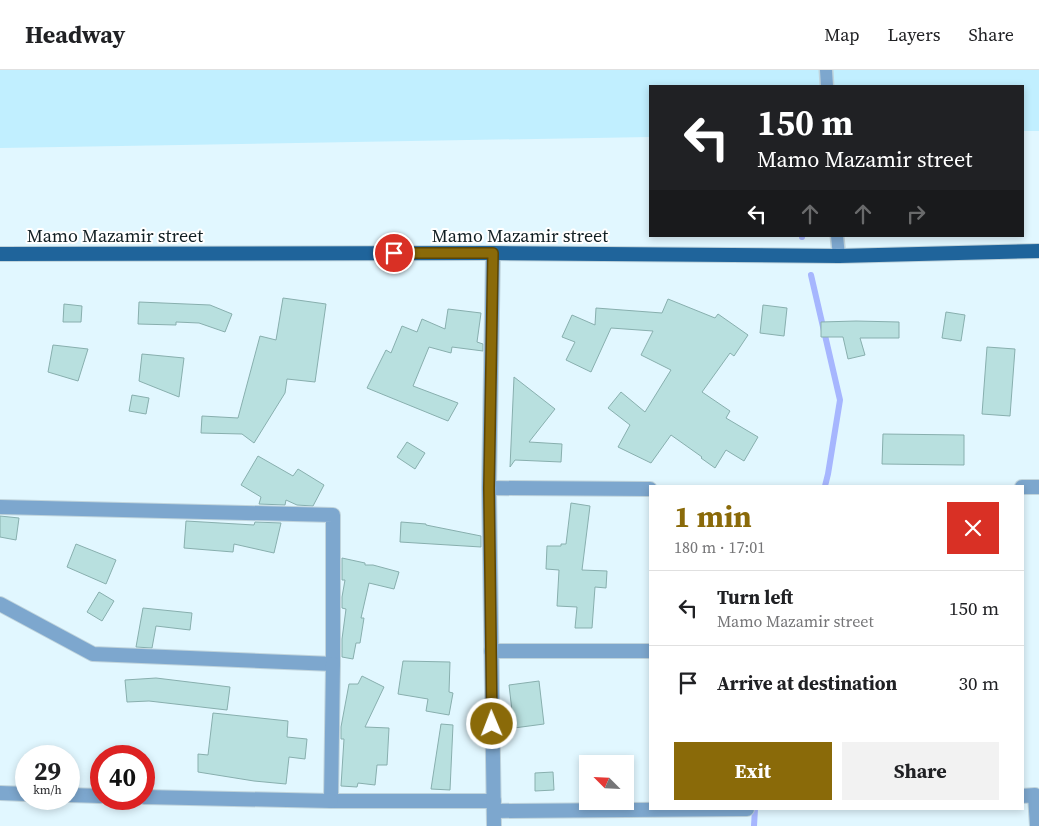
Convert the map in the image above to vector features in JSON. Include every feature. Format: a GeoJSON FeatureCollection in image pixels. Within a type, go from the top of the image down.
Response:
{"type":"FeatureCollection","features":[{"type":"Feature","properties":{"kind":"main road","name":"Mamo Mazamir street"},"geometry":{"type":"LineString","coordinates":[[0,254],[493,253],[838,256],[1039,251]]}},
{"type":"Feature","properties":{"kind":"street"},"geometry":{"type":"LineString","coordinates":[[493,253],[489,488],[494,826]]}},
{"type":"Feature","properties":{"kind":"street"},"geometry":{"type":"LineString","coordinates":[[1024,487],[1039,487]]}},
{"type":"Feature","properties":{"kind":"street"},"geometry":{"type":"LineString","coordinates":[[489,488],[649,489]]}},
{"type":"Feature","properties":{"kind":"street"},"geometry":{"type":"LineString","coordinates":[[0,508],[333,515],[331,801]]}},
{"type":"Feature","properties":{"kind":"street"},"geometry":{"type":"LineString","coordinates":[[0,604],[93,654],[333,664]]}},
{"type":"Feature","properties":{"kind":"street"},"geometry":{"type":"LineString","coordinates":[[491,651],[649,651]]}},
{"type":"Feature","properties":{"kind":"street"},"geometry":{"type":"LineString","coordinates":[[0,793],[15,794]]}},
{"type":"Feature","properties":{"kind":"street"},"geometry":{"type":"LineString","coordinates":[[1024,796],[1035,795],[1037,826]]}},
{"type":"Feature","properties":{"kind":"street"},"geometry":{"type":"LineString","coordinates":[[155,797],[649,808]]}},
{"type":"Feature","properties":{"kind":"lane"},"geometry":{"type":"LineString","coordinates":[[826,70],[827,85]]}},
{"type":"Feature","properties":{"kind":"lane"},"geometry":{"type":"LineString","coordinates":[[837,237],[838,256]]}},
{"type":"Feature","properties":{"kind":"shaded area"},"geometry":{"type":"Polygon","coordinates":[[[0,70],[1039,70],[1039,131],[1024,131],[1024,85],[649,85],[649,137],[0,148],[0,70]]]}},
{"type":"Feature","properties":{"kind":"building"},"geometry":{"type":"Polygon","coordinates":[[[283,298],[326,304],[315,382],[287,379],[285,393],[254,443],[242,434],[201,433],[202,416],[238,418],[260,336],[276,340],[283,298]]]}},
{"type":"Feature","properties":{"kind":"building"},"geometry":{"type":"Polygon","coordinates":[[[668,299],[715,318],[718,314],[748,335],[734,356],[730,353],[702,392],[730,411],[726,418],[758,437],[744,461],[726,450],[715,468],[671,435],[651,463],[618,447],[630,425],[608,408],[621,392],[645,412],[671,370],[641,355],[653,331],[611,328],[591,372],[566,360],[575,342],[562,337],[572,315],[595,325],[596,308],[662,313],[668,299]]]}},
{"type":"Feature","properties":{"kind":"building"},"geometry":{"type":"Polygon","coordinates":[[[139,302],[210,305],[232,314],[225,332],[199,323],[176,322],[176,325],[138,324],[139,302]]]}},
{"type":"Feature","properties":{"kind":"building"},"geometry":{"type":"Polygon","coordinates":[[[64,304],[82,306],[81,322],[63,322],[64,304]]]}},
{"type":"Feature","properties":{"kind":"building"},"geometry":{"type":"Polygon","coordinates":[[[763,305],[787,308],[784,336],[760,333],[763,305]]]}},
{"type":"Feature","properties":{"kind":"building"},"geometry":{"type":"Polygon","coordinates":[[[448,309],[481,313],[477,342],[483,344],[483,351],[452,347],[451,353],[429,347],[413,386],[458,403],[448,421],[367,388],[386,350],[391,353],[402,326],[417,332],[422,319],[445,329],[448,309]]]}},
{"type":"Feature","properties":{"kind":"building"},"geometry":{"type":"Polygon","coordinates":[[[946,312],[965,315],[961,341],[942,338],[946,312]]]}},
{"type":"Feature","properties":{"kind":"building"},"geometry":{"type":"Polygon","coordinates":[[[821,322],[899,322],[899,338],[860,338],[865,355],[848,359],[843,337],[821,337],[821,322]]]}},
{"type":"Feature","properties":{"kind":"building"},"geometry":{"type":"Polygon","coordinates":[[[53,345],[88,349],[78,381],[48,372],[53,345]]]}},
{"type":"Feature","properties":{"kind":"building"},"geometry":{"type":"Polygon","coordinates":[[[987,347],[1015,349],[1010,416],[982,414],[987,347]]]}},
{"type":"Feature","properties":{"kind":"building"},"geometry":{"type":"Polygon","coordinates":[[[142,354],[184,358],[179,397],[139,381],[142,354]]]}},
{"type":"Feature","properties":{"kind":"building"},"geometry":{"type":"Polygon","coordinates":[[[514,377],[555,409],[529,442],[562,444],[561,462],[515,460],[510,467],[514,377]]]}},
{"type":"Feature","properties":{"kind":"building"},"geometry":{"type":"Polygon","coordinates":[[[132,395],[149,398],[146,414],[129,411],[132,395]]]}},
{"type":"Feature","properties":{"kind":"building"},"geometry":{"type":"Polygon","coordinates":[[[883,434],[964,435],[964,465],[882,464],[883,434]]]}},
{"type":"Feature","properties":{"kind":"building"},"geometry":{"type":"Polygon","coordinates":[[[407,442],[425,453],[415,469],[397,457],[407,442]]]}},
{"type":"Feature","properties":{"kind":"building"},"geometry":{"type":"Polygon","coordinates":[[[258,456],[293,476],[298,469],[324,485],[313,506],[297,505],[286,500],[285,505],[259,504],[261,497],[241,485],[258,456]]]}},
{"type":"Feature","properties":{"kind":"building"},"geometry":{"type":"Polygon","coordinates":[[[571,503],[590,506],[582,570],[607,571],[606,588],[595,587],[592,628],[575,628],[577,607],[557,606],[559,570],[546,569],[547,546],[566,544],[571,503]]]}},
{"type":"Feature","properties":{"kind":"building"},"geometry":{"type":"Polygon","coordinates":[[[0,516],[19,518],[16,540],[0,537],[0,516]]]}},
{"type":"Feature","properties":{"kind":"building"},"geometry":{"type":"Polygon","coordinates":[[[186,521],[254,525],[255,522],[281,523],[274,553],[234,544],[233,552],[184,548],[186,521]]]}},
{"type":"Feature","properties":{"kind":"building"},"geometry":{"type":"Polygon","coordinates":[[[401,522],[426,524],[481,536],[481,547],[400,542],[401,522]]]}},
{"type":"Feature","properties":{"kind":"building"},"geometry":{"type":"Polygon","coordinates":[[[76,544],[116,560],[106,584],[67,567],[76,544]]]}},
{"type":"Feature","properties":{"kind":"building"},"geometry":{"type":"Polygon","coordinates":[[[342,558],[399,572],[394,589],[369,583],[361,618],[364,618],[360,643],[356,643],[353,659],[342,657],[346,609],[342,608],[345,580],[342,580],[342,558]]]}},
{"type":"Feature","properties":{"kind":"building"},"geometry":{"type":"Polygon","coordinates":[[[99,592],[114,601],[102,621],[87,612],[99,592]]]}},
{"type":"Feature","properties":{"kind":"building"},"geometry":{"type":"Polygon","coordinates":[[[143,608],[192,613],[190,630],[156,626],[152,648],[136,647],[143,608]]]}},
{"type":"Feature","properties":{"kind":"building"},"geometry":{"type":"Polygon","coordinates":[[[403,661],[450,662],[449,692],[453,693],[449,715],[426,711],[428,699],[398,694],[403,661]]]}},
{"type":"Feature","properties":{"kind":"building"},"geometry":{"type":"Polygon","coordinates":[[[362,676],[384,687],[365,727],[389,728],[387,765],[377,765],[375,785],[358,783],[357,787],[341,786],[344,739],[341,739],[341,727],[349,684],[358,684],[362,676]]]}},
{"type":"Feature","properties":{"kind":"building"},"geometry":{"type":"Polygon","coordinates":[[[156,678],[230,687],[227,710],[149,701],[127,702],[125,680],[156,678]]]}},
{"type":"Feature","properties":{"kind":"building"},"geometry":{"type":"Polygon","coordinates":[[[539,681],[544,724],[514,728],[509,685],[539,681]]]}},
{"type":"Feature","properties":{"kind":"building"},"geometry":{"type":"Polygon","coordinates":[[[213,713],[288,721],[287,737],[307,739],[305,759],[289,757],[286,784],[198,772],[198,754],[208,755],[213,713]]]}},
{"type":"Feature","properties":{"kind":"building"},"geometry":{"type":"Polygon","coordinates":[[[441,724],[453,725],[450,790],[431,789],[441,724]]]}},
{"type":"Feature","properties":{"kind":"building"},"geometry":{"type":"Polygon","coordinates":[[[553,772],[554,790],[535,791],[535,773],[553,772]]]}},
{"type":"Feature","properties":{"kind":"waterway"},"geometry":{"type":"LineString","coordinates":[[811,275],[840,400],[825,485]]}},
{"type":"Feature","properties":{"kind":"waterway"},"geometry":{"type":"LineString","coordinates":[[754,826],[755,810]]}},
{"type":"Feature","properties":{"kind":"route"},"geometry":{"type":"LineString","coordinates":[[394,253],[493,253],[489,488],[492,724]]}}]}
